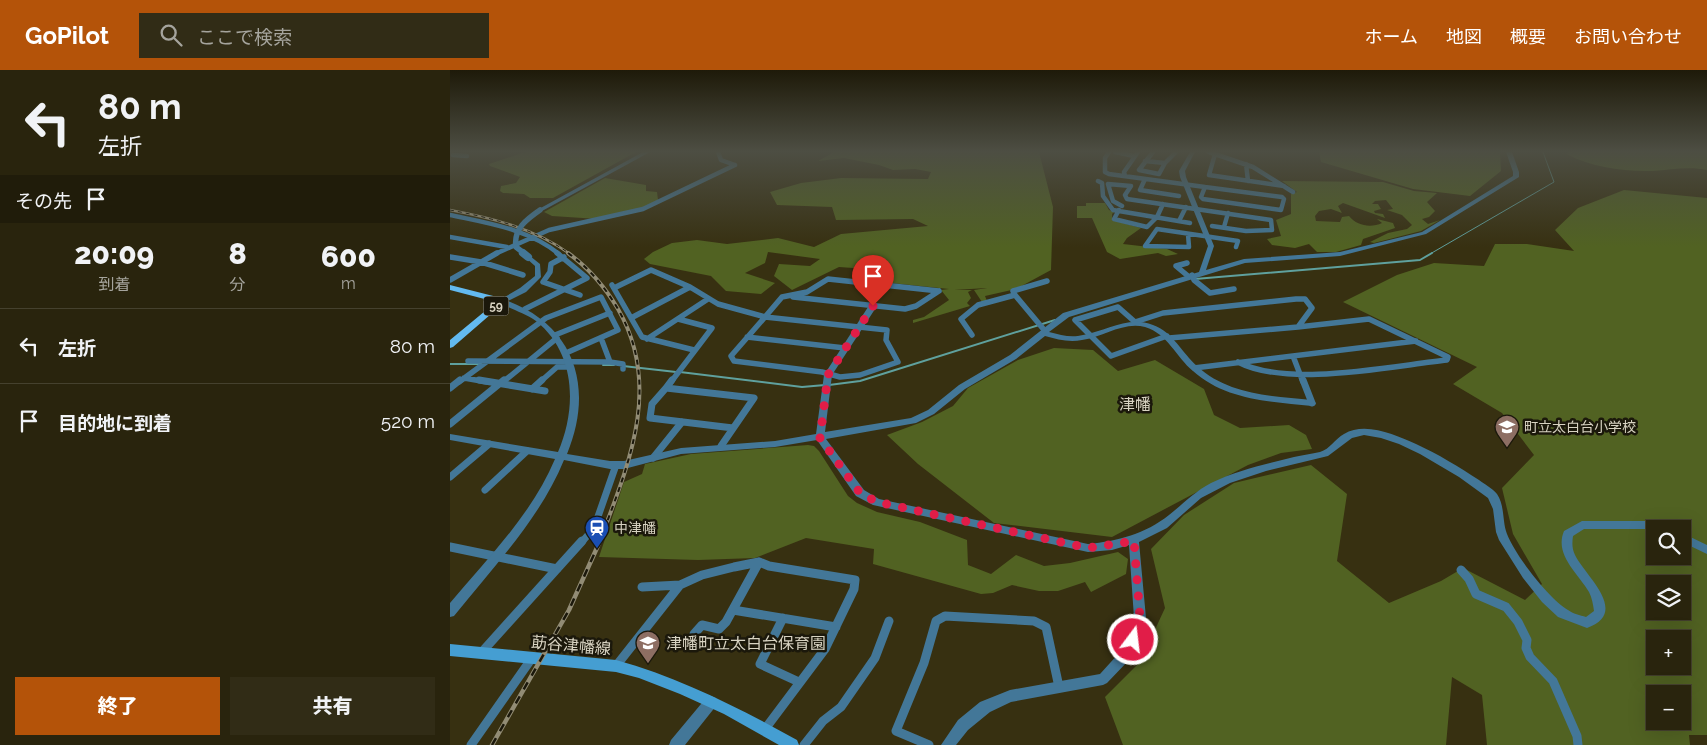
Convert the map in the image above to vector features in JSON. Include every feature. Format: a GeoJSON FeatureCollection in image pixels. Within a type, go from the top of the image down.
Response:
{"type":"FeatureCollection","features":[{"type":"Feature","properties":{"kind":"main road","name":"59"},"geometry":{"type":"LineString","coordinates":[[450,287],[502,301]]}},
{"type":"Feature","properties":{"kind":"main road","name":"59"},"geometry":{"type":"LineString","coordinates":[[450,345],[502,301]]}},
{"type":"Feature","properties":{"kind":"main road","name":"莇谷津幡線"},"geometry":{"type":"LineString","coordinates":[[450,650],[616,666],[676,684],[792,745]]}},
{"type":"Feature","properties":{"kind":"street"},"geometry":{"type":"LineString","coordinates":[[502,301],[529,286],[538,276],[538,265],[519,250],[515,238],[523,224],[540,210],[589,184]]}},
{"type":"Feature","properties":{"kind":"street"},"geometry":{"type":"LineString","coordinates":[[450,280],[507,247],[529,237],[549,230],[643,209],[696,184]]}},
{"type":"Feature","properties":{"kind":"street"},"geometry":{"type":"LineString","coordinates":[[1102,184],[1103,196],[1113,210],[1190,222]]}},
{"type":"Feature","properties":{"kind":"street"},"geometry":{"type":"LineString","coordinates":[[1122,206],[1117,206],[1110,197],[1108,184],[1131,186],[1125,196],[1127,199],[1114,219],[1147,227],[1157,217],[1163,204]]}},
{"type":"Feature","properties":{"kind":"street"},"geometry":{"type":"LineString","coordinates":[[1143,184],[1140,190],[1142,192],[1179,196]]}},
{"type":"Feature","properties":{"kind":"street"},"geometry":{"type":"LineString","coordinates":[[1170,195],[1174,184]]}},
{"type":"Feature","properties":{"kind":"street"},"geometry":{"type":"LineString","coordinates":[[1184,184],[1205,186],[1282,196],[1284,199],[1281,210],[1203,199],[1201,197],[1205,186]]}},
{"type":"Feature","properties":{"kind":"street"},"geometry":{"type":"LineString","coordinates":[[1184,184],[1208,237],[1211,250],[1202,272]]}},
{"type":"Feature","properties":{"kind":"street"},"geometry":{"type":"LineString","coordinates":[[1267,184],[1284,186]]}},
{"type":"Feature","properties":{"kind":"street"},"geometry":{"type":"LineString","coordinates":[[1280,184],[1293,192]]}},
{"type":"Feature","properties":{"kind":"street"},"geometry":{"type":"LineString","coordinates":[[450,437],[561,458],[616,465],[681,451],[721,446],[775,444],[913,421],[931,412],[962,386],[1013,357],[1042,328],[1066,315],[1192,277],[1202,272],[1244,261],[1340,254],[1424,232],[1504,184]]}},
{"type":"Feature","properties":{"kind":"street"},"geometry":{"type":"LineString","coordinates":[[1235,204],[1239,191]]}},
{"type":"Feature","properties":{"kind":"street"},"geometry":{"type":"LineString","coordinates":[[1127,199],[1271,220],[1272,230],[1246,230],[1212,226]]}},
{"type":"Feature","properties":{"kind":"street"},"geometry":{"type":"LineString","coordinates":[[1179,221],[1186,207]]}},
{"type":"Feature","properties":{"kind":"street"},"geometry":{"type":"LineString","coordinates":[[1224,227],[1228,213]]}},
{"type":"Feature","properties":{"kind":"street"},"geometry":{"type":"LineString","coordinates":[[450,215],[501,226],[550,246],[586,278],[525,309]]}},
{"type":"Feature","properties":{"kind":"street"},"geometry":{"type":"LineString","coordinates":[[450,220],[457,216]]}},
{"type":"Feature","properties":{"kind":"street"},"geometry":{"type":"LineString","coordinates":[[1188,234],[1189,247],[1145,246],[1153,232],[1157,229],[1238,241],[1236,247]]}},
{"type":"Feature","properties":{"kind":"street"},"geometry":{"type":"LineString","coordinates":[[450,237],[507,247]]}},
{"type":"Feature","properties":{"kind":"street"},"geometry":{"type":"LineString","coordinates":[[450,257],[481,262],[523,275]]}},
{"type":"Feature","properties":{"kind":"street"},"geometry":{"type":"LineString","coordinates":[[564,257],[551,264],[550,272],[543,282],[580,296]]}},
{"type":"Feature","properties":{"kind":"street"},"geometry":{"type":"LineString","coordinates":[[1187,263],[1176,266],[1210,292],[1234,289]]}},
{"type":"Feature","properties":{"kind":"street"},"geometry":{"type":"LineString","coordinates":[[694,350],[642,337],[613,286],[651,270],[690,287],[718,304],[764,318],[887,330],[886,340],[898,362],[859,375],[834,378],[826,383]]}},
{"type":"Feature","properties":{"kind":"street"},"geometry":{"type":"LineString","coordinates":[[788,296],[905,308],[916,306],[939,291],[828,279],[807,292],[782,297],[731,356],[734,361],[822,372],[826,383]]}},
{"type":"Feature","properties":{"kind":"street"},"geometry":{"type":"LineString","coordinates":[[1047,281],[1013,290],[1042,328],[1073,339],[1092,336],[1163,313],[1305,299],[1312,308],[1298,327]]}},
{"type":"Feature","properties":{"kind":"street"},"geometry":{"type":"LineString","coordinates":[[631,318],[690,287]]}},
{"type":"Feature","properties":{"kind":"street"},"geometry":{"type":"LineString","coordinates":[[972,335],[961,319],[978,305],[1015,295]]}},
{"type":"Feature","properties":{"kind":"street"},"geometry":{"type":"LineString","coordinates":[[450,388],[541,321],[601,297],[618,330],[601,338],[569,362],[557,367],[532,389]]}},
{"type":"Feature","properties":{"kind":"street"},"geometry":{"type":"LineString","coordinates":[[647,339],[708,299]]}},
{"type":"Feature","properties":{"kind":"street"},"geometry":{"type":"LineString","coordinates":[[451,610],[523,520],[561,458],[575,414],[575,386],[569,362],[556,337],[541,321],[525,309],[502,301]]}},
{"type":"Feature","properties":{"kind":"street"},"geometry":{"type":"LineString","coordinates":[[873,306],[845,348],[826,383],[820,438],[860,493],[877,502],[1088,548],[1134,541],[1170,519],[1202,493],[1224,482],[1282,464],[1325,454],[1350,435],[1368,432],[1390,436],[1429,454],[1492,495],[1498,504],[1502,534],[1536,585],[1550,603],[1563,614],[1587,623],[1600,613],[1600,601],[1592,584],[1569,557],[1565,544],[1568,534],[1582,525],[1646,525]]}},
{"type":"Feature","properties":{"kind":"street"},"geometry":{"type":"LineString","coordinates":[[1238,362],[1253,370],[1303,376],[1447,360],[1448,356],[1369,320],[1168,337],[1111,356],[1075,320],[1118,307],[1135,322],[1149,325],[1168,337],[1194,368],[1221,386],[1244,394],[1312,403],[1303,376],[1292,356]]}},
{"type":"Feature","properties":{"kind":"street"},"geometry":{"type":"LineString","coordinates":[[450,424],[556,337],[610,313]]}},
{"type":"Feature","properties":{"kind":"street"},"geometry":{"type":"LineString","coordinates":[[678,319],[712,328],[694,350],[680,372],[652,404],[650,418],[734,428]]}},
{"type":"Feature","properties":{"kind":"street"},"geometry":{"type":"LineString","coordinates":[[747,337],[845,348]]}},
{"type":"Feature","properties":{"kind":"street"},"geometry":{"type":"LineString","coordinates":[[601,338],[610,362]]}},
{"type":"Feature","properties":{"kind":"street"},"geometry":{"type":"LineString","coordinates":[[1194,368],[1416,341]]}},
{"type":"Feature","properties":{"kind":"street"},"geometry":{"type":"LineString","coordinates":[[468,362],[610,362],[623,367]]}},
{"type":"Feature","properties":{"kind":"street"},"geometry":{"type":"LineString","coordinates":[[464,378],[545,391]]}},
{"type":"Feature","properties":{"kind":"street"},"geometry":{"type":"LineString","coordinates":[[666,388],[754,398],[721,446]]}},
{"type":"Feature","properties":{"kind":"street"},"geometry":{"type":"LineString","coordinates":[[653,458],[682,422]]}},
{"type":"Feature","properties":{"kind":"street"},"geometry":{"type":"LineString","coordinates":[[450,477],[489,444]]}},
{"type":"Feature","properties":{"kind":"street"},"geometry":{"type":"LineString","coordinates":[[485,490],[527,451]]}},
{"type":"Feature","properties":{"kind":"street"},"geometry":{"type":"LineString","coordinates":[[480,653],[594,528],[616,465]]}},
{"type":"Feature","properties":{"kind":"street"},"geometry":{"type":"LineString","coordinates":[[948,745],[963,724],[985,707],[1010,696],[1103,679],[1125,656],[1140,618],[1134,541]]}},
{"type":"Feature","properties":{"kind":"street"},"geometry":{"type":"LineString","coordinates":[[1691,542],[1707,550]]}},
{"type":"Feature","properties":{"kind":"street"},"geometry":{"type":"LineString","coordinates":[[450,547],[556,569]]}},
{"type":"Feature","properties":{"kind":"street"},"geometry":{"type":"LineString","coordinates":[[694,634],[702,625],[719,629],[733,610],[759,562]]}},
{"type":"Feature","properties":{"kind":"street"},"geometry":{"type":"LineString","coordinates":[[642,587],[680,585],[702,575],[759,562],[769,566],[855,580],[854,589],[825,649],[764,729]]}},
{"type":"Feature","properties":{"kind":"street"},"geometry":{"type":"LineString","coordinates":[[1460,570],[1469,579],[1476,594],[1506,607],[1518,622],[1527,640],[1526,648],[1530,657],[1552,681],[1577,736],[1578,745]]}},
{"type":"Feature","properties":{"kind":"street"},"geometry":{"type":"LineString","coordinates":[[616,666],[680,585]]}},
{"type":"Feature","properties":{"kind":"street"},"geometry":{"type":"LineString","coordinates":[[733,610],[836,628]]}},
{"type":"Feature","properties":{"kind":"street"},"geometry":{"type":"LineString","coordinates":[[929,745],[896,731],[924,663],[936,622],[945,616],[1034,621],[1046,627],[1059,687]]}},
{"type":"Feature","properties":{"kind":"street"},"geometry":{"type":"LineString","coordinates":[[783,618],[760,664],[799,682]]}},
{"type":"Feature","properties":{"kind":"street"},"geometry":{"type":"LineString","coordinates":[[804,745],[823,721],[841,707],[869,666],[885,636],[889,621]]}},
{"type":"Feature","properties":{"kind":"street"},"geometry":{"type":"LineString","coordinates":[[471,745],[533,658]]}},
{"type":"Feature","properties":{"kind":"street"},"geometry":{"type":"LineString","coordinates":[[676,745],[711,702]]}},
{"type":"Feature","properties":{"kind":"green space"},"geometry":{"type":"Polygon","coordinates":[[[514,184],[579,184],[553,198],[530,198],[524,194],[503,193],[500,191],[501,186],[514,184]]]}},
{"type":"Feature","properties":{"kind":"green space"},"geometry":{"type":"Polygon","coordinates":[[[595,184],[637,184],[646,185],[646,191],[657,192],[658,200],[641,209],[598,219],[552,216],[544,212],[595,184]]]}},
{"type":"Feature","properties":{"kind":"green space"},"geometry":{"type":"Polygon","coordinates":[[[799,184],[1047,184],[1053,207],[1051,270],[1016,289],[985,296],[987,301],[982,302],[974,290],[987,288],[954,290],[972,290],[968,292],[971,298],[967,303],[970,306],[913,323],[913,320],[924,317],[949,300],[941,290],[949,289],[872,281],[882,270],[839,267],[792,290],[774,276],[779,264],[810,266],[820,259],[768,252],[765,263],[745,273],[775,283],[761,294],[726,291],[711,276],[650,264],[644,259],[653,252],[672,243],[697,240],[727,244],[778,238],[814,247],[841,234],[928,226],[913,219],[836,220],[832,207],[777,205],[770,192],[799,184]]]}},
{"type":"Feature","properties":{"kind":"green space"},"geometry":{"type":"Polygon","coordinates":[[[1285,184],[1388,184],[1414,191],[1437,193],[1427,202],[1435,211],[1429,217],[1422,219],[1428,224],[1440,220],[1421,231],[1374,243],[1370,242],[1388,233],[1407,229],[1412,225],[1402,215],[1387,210],[1393,209],[1386,200],[1375,201],[1372,204],[1378,204],[1381,209],[1374,211],[1375,213],[1383,214],[1385,218],[1343,203],[1338,206],[1342,213],[1331,209],[1319,211],[1315,216],[1316,221],[1340,222],[1342,217],[1349,216],[1360,224],[1373,225],[1382,223],[1377,219],[1393,223],[1395,228],[1363,239],[1361,245],[1336,252],[1317,252],[1309,244],[1295,248],[1272,245],[1267,239],[1281,236],[1276,220],[1291,214],[1291,194],[1297,192],[1285,184]]]}},
{"type":"Feature","properties":{"kind":"green space"},"geometry":{"type":"Polygon","coordinates":[[[1394,184],[1486,184],[1470,196],[1413,189],[1394,184]]]}},
{"type":"Feature","properties":{"kind":"green space"},"geometry":{"type":"Polygon","coordinates":[[[1624,190],[1707,198],[1707,735],[1689,735],[1690,745],[1487,745],[1482,695],[1452,677],[1446,745],[1123,745],[1105,697],[1140,662],[1165,608],[1151,549],[1184,515],[1234,483],[1311,465],[1347,494],[1337,561],[1389,603],[1441,581],[1463,568],[1525,600],[1542,584],[1513,534],[1502,488],[1534,455],[1502,413],[1453,384],[1477,367],[1343,302],[1397,275],[1434,263],[1484,266],[1495,244],[1527,244],[1574,251],[1555,230],[1578,208],[1624,190]]]}},
{"type":"Feature","properties":{"kind":"green space"},"geometry":{"type":"Polygon","coordinates":[[[1086,203],[1105,203],[1109,210],[1114,212],[1112,220],[1141,228],[1127,238],[1123,244],[1167,249],[1178,254],[1166,256],[1158,253],[1120,259],[1107,252],[1092,218],[1077,218],[1077,206],[1086,206],[1086,203]]]}},
{"type":"Feature","properties":{"kind":"green space"},"geometry":{"type":"Polygon","coordinates":[[[1054,348],[1093,350],[1118,371],[1155,360],[1204,389],[1214,415],[1240,428],[1289,425],[1306,435],[1312,449],[1281,453],[1248,465],[1112,537],[994,523],[918,464],[887,435],[922,422],[953,406],[968,388],[1018,360],[1054,348]]]}},
{"type":"Feature","properties":{"kind":"green space"},"geometry":{"type":"Polygon","coordinates":[[[814,446],[819,451],[848,496],[857,503],[877,512],[920,522],[967,540],[968,565],[991,574],[1016,555],[1044,566],[1070,563],[1118,552],[1128,559],[1126,574],[1091,592],[1085,582],[1058,591],[1039,591],[1012,585],[993,593],[981,594],[873,564],[874,549],[806,538],[755,558],[698,560],[599,557],[624,482],[642,474],[645,464],[691,454],[814,446]]]}},
{"type":"Feature","properties":{"kind":"waterway"},"geometry":{"type":"LineString","coordinates":[[1430,254],[1551,184]]}},
{"type":"Feature","properties":{"kind":"waterway"},"geometry":{"type":"LineString","coordinates":[[1195,279],[1420,260],[1432,253]]}},
{"type":"Feature","properties":{"kind":"waterway"},"geometry":{"type":"LineString","coordinates":[[829,385],[860,381],[1055,320]]}},
{"type":"Feature","properties":{"kind":"waterway"},"geometry":{"type":"LineString","coordinates":[[450,364],[481,364]]}},
{"type":"Feature","properties":{"kind":"waterway"},"geometry":{"type":"LineString","coordinates":[[603,365],[614,365]]}},
{"type":"Feature","properties":{"kind":"waterway"},"geometry":{"type":"LineString","coordinates":[[623,366],[676,372]]}},
{"type":"Feature","properties":{"kind":"waterway"},"geometry":{"type":"LineString","coordinates":[[680,372],[802,387],[825,385]]}},
{"type":"Feature","properties":{"kind":"railway"},"geometry":{"type":"LineString","coordinates":[[450,210],[512,225],[542,237],[570,254]]}},
{"type":"Feature","properties":{"kind":"railway"},"geometry":{"type":"LineString","coordinates":[[568,253],[596,278],[618,309],[631,338],[638,368],[639,397],[630,456],[599,543]]}},
{"type":"Feature","properties":{"kind":"railway"},"geometry":{"type":"LineString","coordinates":[[492,745],[569,610],[600,541]]}},
{"type":"Feature","properties":{"kind":"place","name":"町立太白台小学校"},"geometry":{"type":"Point","coordinates":[1507,448]}},
{"type":"Feature","properties":{"kind":"place","name":"中津幡"},"geometry":{"type":"Point","coordinates":[597,549]}},
{"type":"Feature","properties":{"kind":"place","name":"津幡町立太白台保育園"},"geometry":{"type":"Point","coordinates":[648,664]}},
{"type":"Feature","properties":{"kind":"district","name":"津幡"},"geometry":{"type":"Point","coordinates":[1135,404]}},
{"type":"Feature","properties":{"kind":"route"},"geometry":{"type":"LineString","coordinates":[[873,306],[828,375],[820,438],[833,459],[860,493],[877,502],[1088,548],[1106,547],[1134,541],[1140,618],[1133,640]]}}]}
